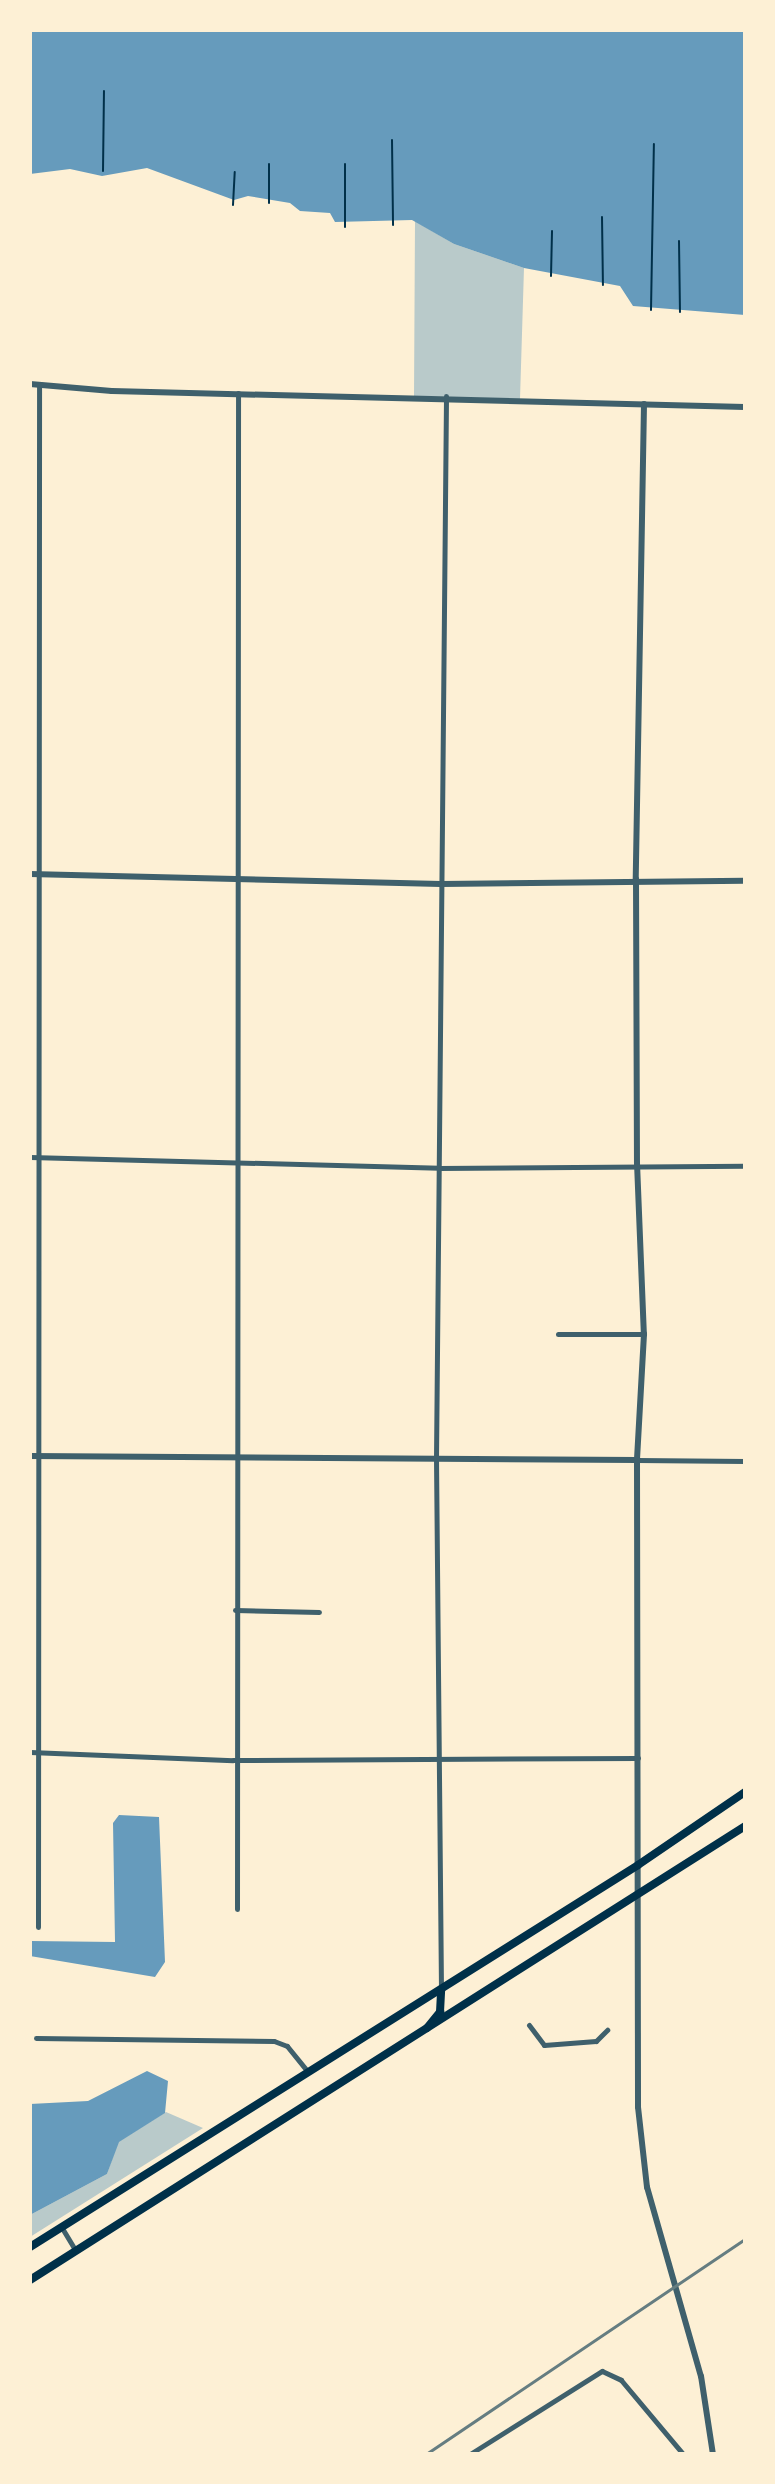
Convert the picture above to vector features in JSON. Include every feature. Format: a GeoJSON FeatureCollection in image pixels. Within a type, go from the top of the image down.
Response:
{"type":"FeatureCollection","features":[{"type":"Feature","properties":{"kind":"main road"},"geometry":{"type":"LineString","coordinates":[[30,2247],[638,1865],[745,1792]]}},
{"type":"Feature","properties":{"kind":"main road"},"geometry":{"type":"LineString","coordinates":[[30,2280],[638,1898],[743,1826]]}},
{"type":"Feature","properties":{"kind":"main road"},"geometry":{"type":"LineString","coordinates":[[423,2034],[440,2012],[441,1990]]}},
{"type":"Feature","properties":{"kind":"street"},"geometry":{"type":"LineString","coordinates":[[30,384],[745,407]]}},
{"type":"Feature","properties":{"kind":"street"},"geometry":{"type":"LineString","coordinates":[[38,1927],[33,1752],[33,1456],[38,1157],[34,874],[39,384]]}},
{"type":"Feature","properties":{"kind":"street"},"geometry":{"type":"LineString","coordinates":[[237,1909],[233,1760],[240,877],[238,393]]}},
{"type":"Feature","properties":{"kind":"street"},"geometry":{"type":"LineString","coordinates":[[441,1990],[436,1756],[436,1459],[446,396]]}},
{"type":"Feature","properties":{"kind":"street"},"geometry":{"type":"LineString","coordinates":[[644,404],[636,879],[637,1163],[644,1334],[637,1460],[640,2150],[701,2376],[713,2454]]}},
{"type":"Feature","properties":{"kind":"street"},"geometry":{"type":"LineString","coordinates":[[34,874],[441,884],[636,879],[745,881]]}},
{"type":"Feature","properties":{"kind":"street"},"geometry":{"type":"LineString","coordinates":[[30,1157],[439,1168],[637,1163],[745,1166]]}},
{"type":"Feature","properties":{"kind":"street"},"geometry":{"type":"LineString","coordinates":[[558,1334],[644,1334]]}},
{"type":"Feature","properties":{"kind":"street"},"geometry":{"type":"LineString","coordinates":[[33,1456],[745,1461]]}},
{"type":"Feature","properties":{"kind":"street"},"geometry":{"type":"LineString","coordinates":[[235,1610],[319,1612]]}},
{"type":"Feature","properties":{"kind":"street"},"geometry":{"type":"LineString","coordinates":[[33,1752],[233,1760],[436,1756],[638,1758]]}},
{"type":"Feature","properties":{"kind":"street"},"geometry":{"type":"LineString","coordinates":[[529,2025],[544,2045],[596,2041],[607,2030]]}},
{"type":"Feature","properties":{"kind":"street"},"geometry":{"type":"LineString","coordinates":[[36,2038],[274,2041],[287,2046],[309,2073]]}},
{"type":"Feature","properties":{"kind":"street"},"geometry":{"type":"LineString","coordinates":[[61,2227],[76,2251]]}},
{"type":"Feature","properties":{"kind":"street"},"geometry":{"type":"LineString","coordinates":[[470,2454],[602,2371],[621,2380],[683,2454]]}},
{"type":"Feature","properties":{"kind":"path"},"geometry":{"type":"LineString","coordinates":[[103,171],[104,91]]}},
{"type":"Feature","properties":{"kind":"path"},"geometry":{"type":"LineString","coordinates":[[392,140],[393,225]]}},
{"type":"Feature","properties":{"kind":"path"},"geometry":{"type":"LineString","coordinates":[[651,310],[654,144]]}},
{"type":"Feature","properties":{"kind":"path"},"geometry":{"type":"LineString","coordinates":[[269,164],[269,203]]}},
{"type":"Feature","properties":{"kind":"path"},"geometry":{"type":"LineString","coordinates":[[345,164],[345,227]]}},
{"type":"Feature","properties":{"kind":"path"},"geometry":{"type":"LineString","coordinates":[[233,205],[235,172]]}},
{"type":"Feature","properties":{"kind":"path"},"geometry":{"type":"LineString","coordinates":[[602,217],[603,285]]}},
{"type":"Feature","properties":{"kind":"path"},"geometry":{"type":"LineString","coordinates":[[551,276],[552,231]]}},
{"type":"Feature","properties":{"kind":"path"},"geometry":{"type":"LineString","coordinates":[[679,241],[680,312]]}},
{"type":"Feature","properties":{"kind":"shaded area"},"geometry":{"type":"Polygon","coordinates":[[[415,221],[454,244],[524,268],[520,399],[414,396],[415,221]]]}},
{"type":"Feature","properties":{"kind":"shaded area"},"geometry":{"type":"Polygon","coordinates":[[[166,2112],[203,2128],[30,2237],[30,2215],[107,2174],[118,2142],[166,2112]]]}},
{"type":"Feature","properties":{"kind":"water"},"geometry":{"type":"Polygon","coordinates":[[[30,30],[745,30],[745,315],[633,306],[620,286],[524,268],[454,244],[412,220],[335,222],[330,213],[300,211],[290,203],[248,196],[234,200],[147,168],[102,176],[70,169],[30,174],[30,30]]]}},
{"type":"Feature","properties":{"kind":"water"},"geometry":{"type":"Polygon","coordinates":[[[119,1815],[159,1817],[165,1962],[155,1977],[30,1956],[30,1941],[115,1942],[113,1823],[119,1815]]]}},
{"type":"Feature","properties":{"kind":"water"},"geometry":{"type":"Polygon","coordinates":[[[147,2071],[168,2081],[165,2113],[119,2142],[107,2174],[30,2215],[30,2104],[88,2101],[147,2071]]]}},
{"type":"Feature","properties":{"kind":"railway"},"geometry":{"type":"LineString","coordinates":[[426,2454],[745,2239]]}}]}
